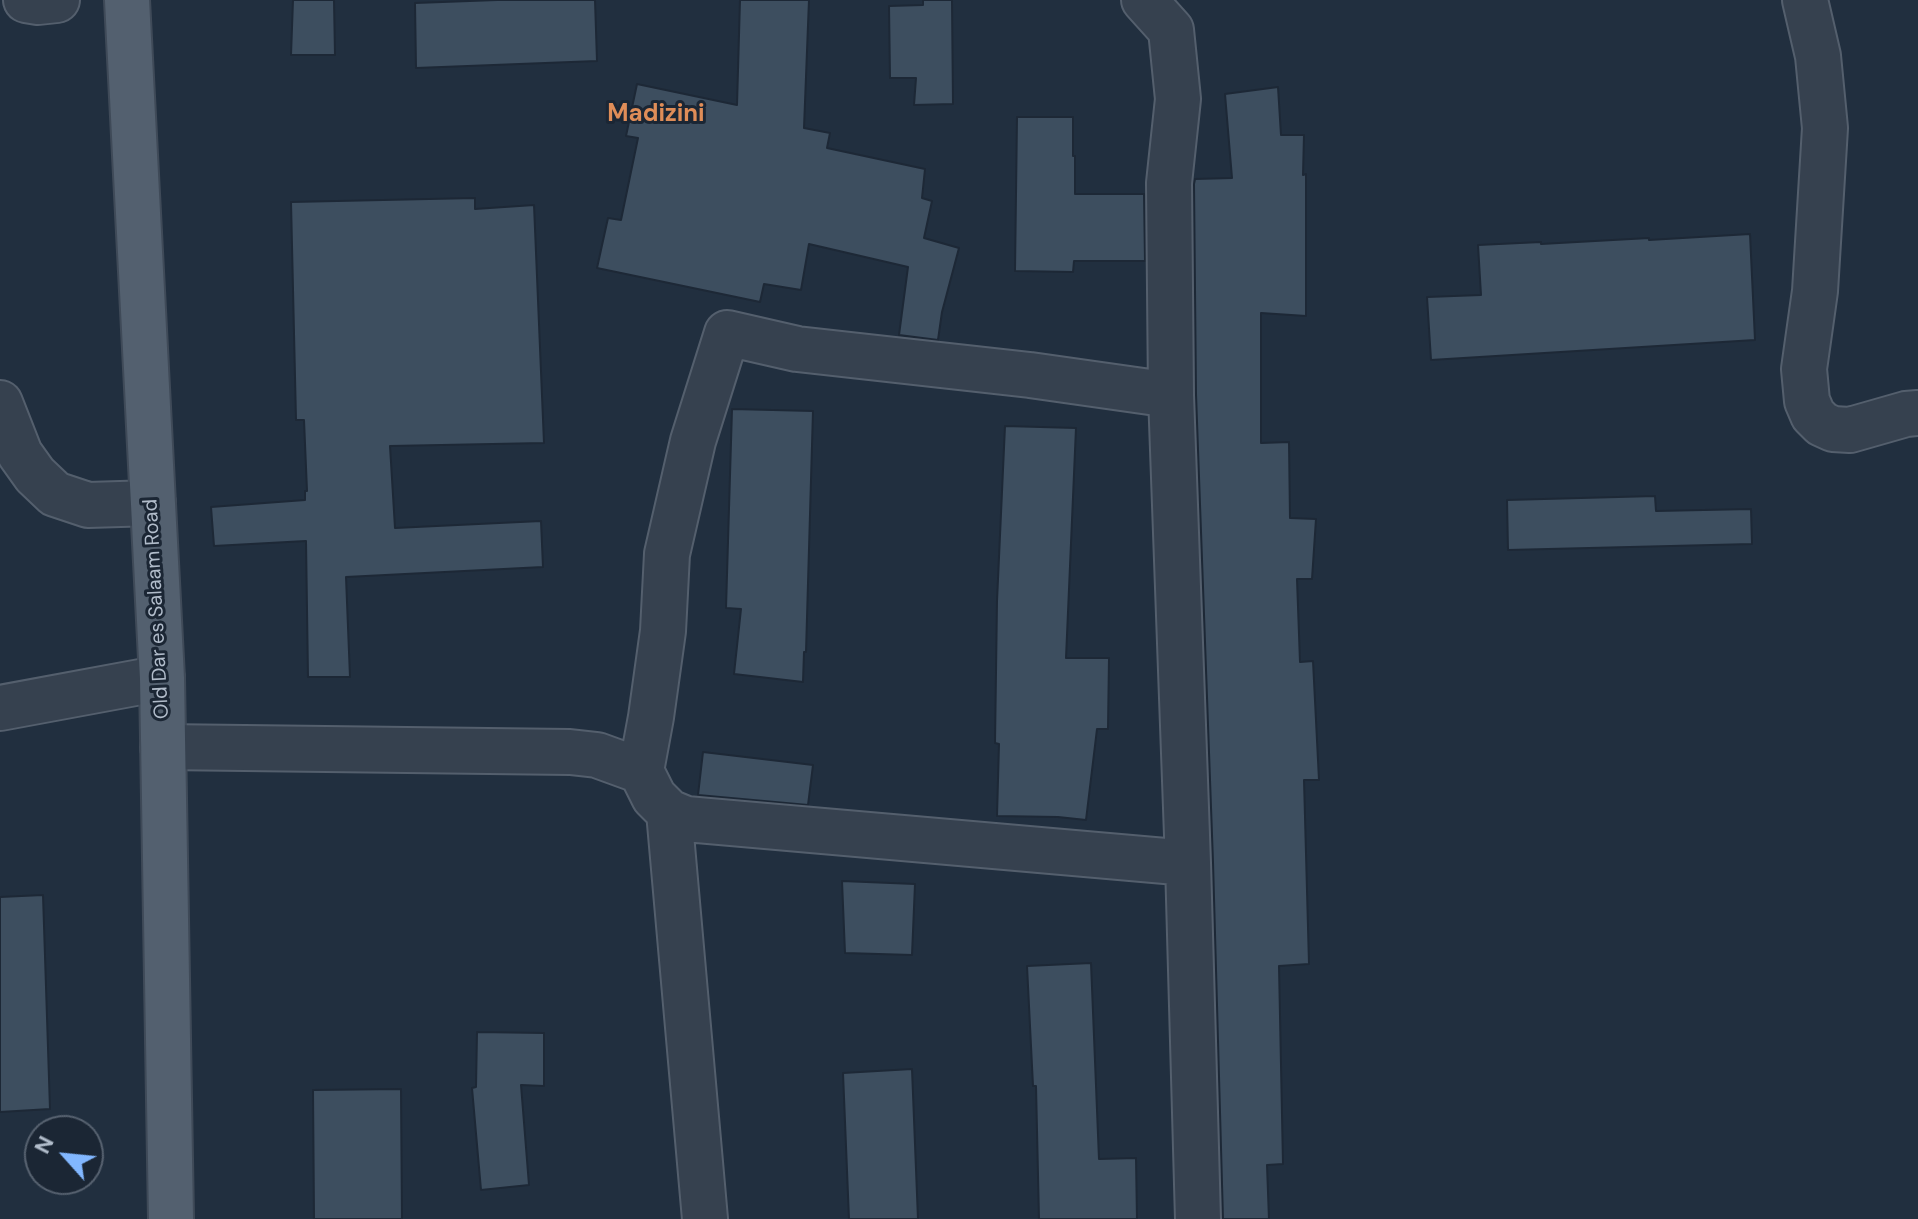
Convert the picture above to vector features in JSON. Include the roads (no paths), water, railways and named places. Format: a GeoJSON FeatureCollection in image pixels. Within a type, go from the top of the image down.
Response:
{"type":"FeatureCollection","features":[{"type":"Feature","properties":{"kind":"main road","name":"Old Dar es Salaam Road"},"geometry":{"type":"LineString","coordinates":[[127,0],[162,678],[171,1219]]}},
{"type":"Feature","properties":{"kind":"street"},"geometry":{"type":"LineString","coordinates":[[26,0],[57,0]]}},
{"type":"Feature","properties":{"kind":"street"},"geometry":{"type":"LineString","coordinates":[[1144,0],[1171,30],[1178,99],[1169,183],[1171,395],[1198,1219]]}},
{"type":"Feature","properties":{"kind":"street"},"geometry":{"type":"LineString","coordinates":[[1805,0],[1818,56],[1825,128],[1815,291],[1804,369],[1807,401],[1813,415],[1833,429],[1850,430],[1918,413]]}},
{"type":"Feature","properties":{"kind":"street"},"geometry":{"type":"LineString","coordinates":[[1171,395],[1030,375],[797,349],[727,333],[693,441],[667,554],[663,631],[641,771],[654,797],[669,812],[686,819],[1188,863]]}},
{"type":"Feature","properties":{"kind":"street"},"geometry":{"type":"LineString","coordinates":[[0,403],[20,454],[35,475],[55,494],[88,505],[153,503]]}},
{"type":"Feature","properties":{"kind":"street"},"geometry":{"type":"LineString","coordinates":[[0,708],[162,678]]}},
{"type":"Feature","properties":{"kind":"street"},"geometry":{"type":"LineString","coordinates":[[163,747],[570,752],[597,755],[641,771]]}},
{"type":"Feature","properties":{"kind":"street"},"geometry":{"type":"LineString","coordinates":[[669,812],[705,1219]]}},
{"type":"Feature","properties":{"kind":"district","name":"Madizini"},"geometry":{"type":"Point","coordinates":[656,115]}}]}
